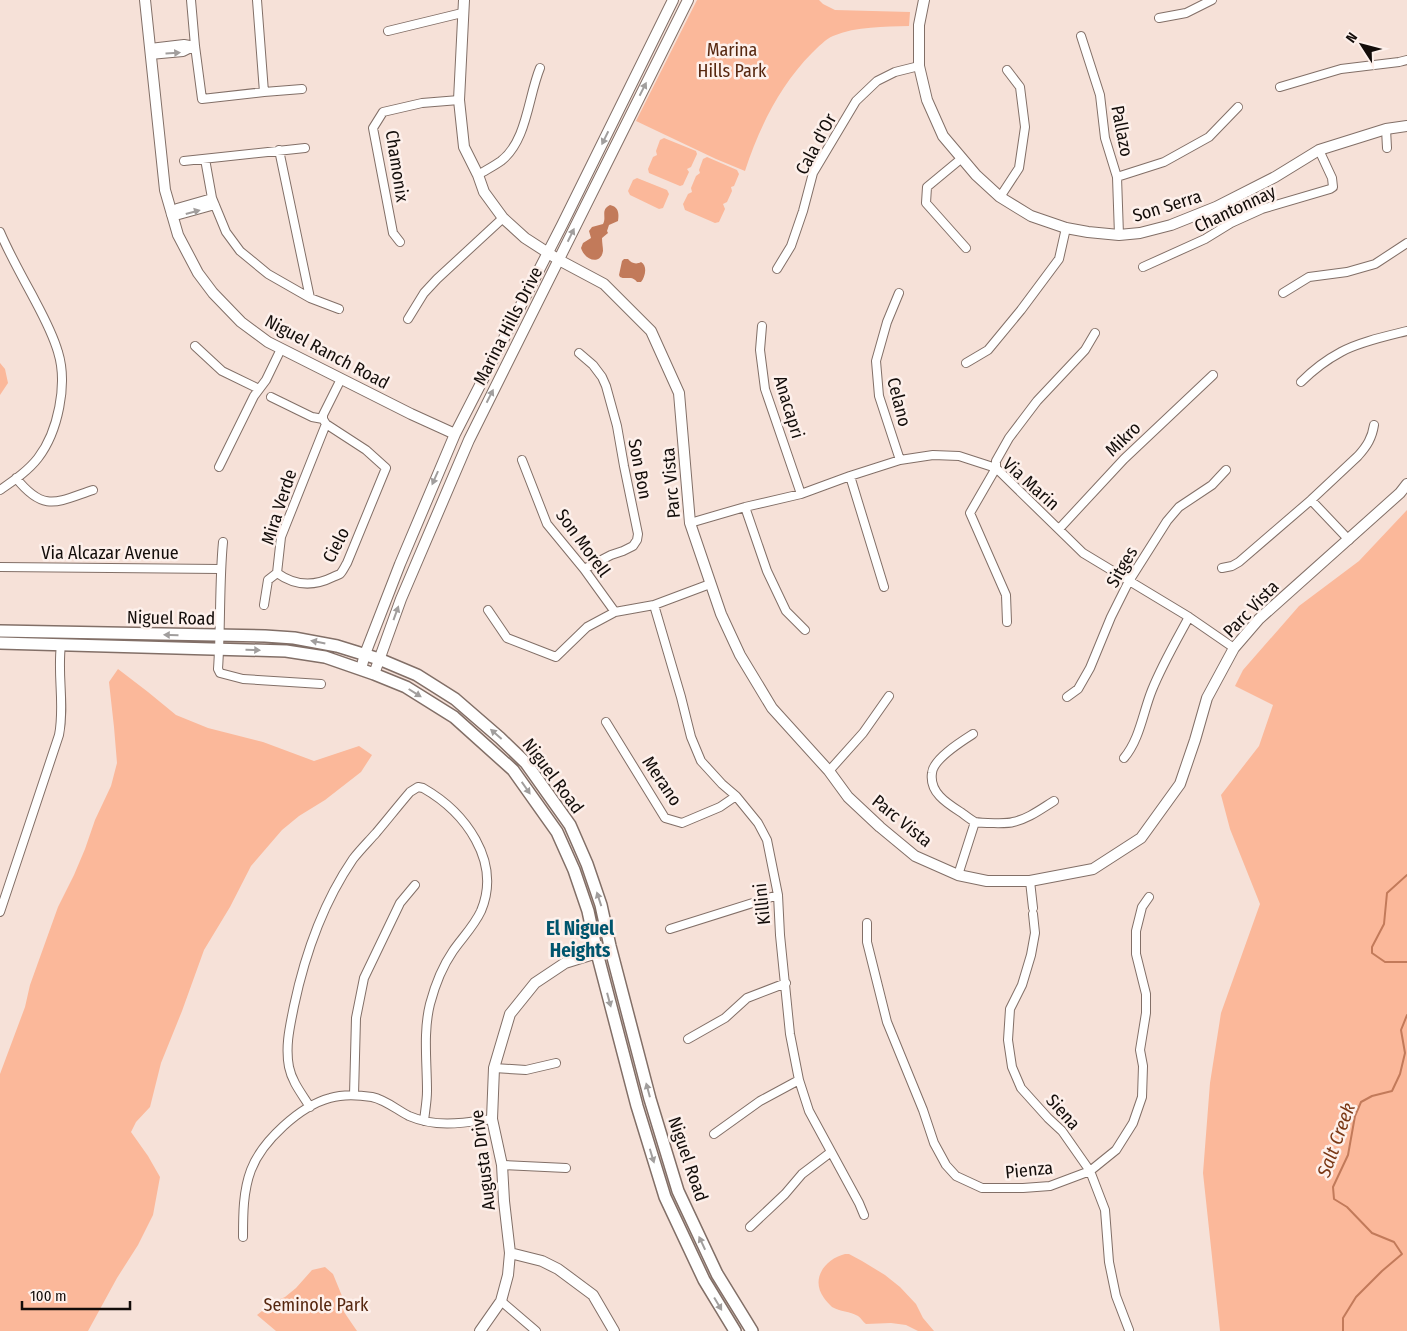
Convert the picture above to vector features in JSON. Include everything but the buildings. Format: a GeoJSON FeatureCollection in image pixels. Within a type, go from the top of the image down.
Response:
{"type":"FeatureCollection","features":[{"type":"Feature","properties":{"kind":"main road","name":"Niguel Road"},"geometry":{"type":"LineString","coordinates":[[0,631],[294,638],[337,646],[379,658],[417,675],[455,699],[500,738],[526,763],[570,825],[587,864],[601,905],[650,1100],[678,1191],[717,1274],[752,1331]]}},
{"type":"Feature","properties":{"kind":"main road"},"geometry":{"type":"LineString","coordinates":[[16,632],[22,637],[50,638],[61,645],[66,638],[103,639],[112,634]]}},
{"type":"Feature","properties":{"kind":"main road","name":"Niguel Road"},"geometry":{"type":"LineString","coordinates":[[0,643],[286,651],[325,658],[361,669],[406,687],[454,717],[513,770],[557,832],[574,870],[588,911],[596,953],[637,1106],[665,1197],[704,1280],[735,1331]]}},
{"type":"Feature","properties":{"kind":"street","name":"Niguel Ranch Road"},"geometry":{"type":"LineString","coordinates":[[145,0],[165,190],[178,235],[198,273],[213,293],[241,322],[268,342],[411,414],[469,440]]}},
{"type":"Feature","properties":{"kind":"street"},"geometry":{"type":"LineString","coordinates":[[192,0],[195,46],[202,99],[302,89]]}},
{"type":"Feature","properties":{"kind":"street"},"geometry":{"type":"LineString","coordinates":[[257,0],[264,92]]}},
{"type":"Feature","properties":{"kind":"street","name":"Parc Vista"},"geometry":{"type":"LineString","coordinates":[[464,0],[460,100],[464,146],[478,174],[484,192],[503,218],[526,238],[559,260],[604,284],[650,330],[679,393],[690,523],[721,614],[740,655],[772,708],[829,771],[848,797],[915,856],[958,875],[987,881],[1030,881],[1093,869],[1141,838],[1180,784],[1207,698],[1234,648],[1259,619],[1349,540],[1400,493],[1407,484]]}},
{"type":"Feature","properties":{"kind":"street","name":"Marina Hills Drive"},"geometry":{"type":"LineString","coordinates":[[361,669],[400,564],[455,434],[673,0]]}},
{"type":"Feature","properties":{"kind":"street","name":"Marina Hills Drive"},"geometry":{"type":"LineString","coordinates":[[374,674],[401,599],[469,440],[688,0]]}},
{"type":"Feature","properties":{"kind":"street","name":"Son Serra"},"geometry":{"type":"LineString","coordinates":[[924,0],[919,24],[919,66],[927,100],[943,136],[976,175],[1000,197],[1031,216],[1066,228],[1119,235],[1140,234],[1171,225],[1216,207],[1274,177],[1319,150],[1386,129],[1407,126]]}},
{"type":"Feature","properties":{"kind":"street"},"geometry":{"type":"LineString","coordinates":[[1159,18],[1186,13],[1212,0]]}},
{"type":"Feature","properties":{"kind":"street"},"geometry":{"type":"LineString","coordinates":[[388,31],[462,13]]}},
{"type":"Feature","properties":{"kind":"street","name":"Pallazo"},"geometry":{"type":"LineString","coordinates":[[1081,36],[1100,94],[1105,138],[1117,177],[1119,235]]}},
{"type":"Feature","properties":{"kind":"street"},"geometry":{"type":"LineString","coordinates":[[150,51],[183,52],[195,46]]}},
{"type":"Feature","properties":{"kind":"street"},"geometry":{"type":"LineString","coordinates":[[1280,87],[1341,68],[1407,60]]}},
{"type":"Feature","properties":{"kind":"street","name":"Cala d'Or"},"geometry":{"type":"LineString","coordinates":[[777,269],[791,246],[813,173],[856,101],[877,82],[895,72],[919,66]]}},
{"type":"Feature","properties":{"kind":"street"},"geometry":{"type":"LineString","coordinates":[[478,174],[501,161],[515,145],[524,125],[535,80],[540,68]]}},
{"type":"Feature","properties":{"kind":"street"},"geometry":{"type":"LineString","coordinates":[[1000,197],[1019,168],[1025,127],[1020,87],[1007,70]]}},
{"type":"Feature","properties":{"kind":"street","name":"Chamonix"},"geometry":{"type":"LineString","coordinates":[[400,242],[393,233],[373,128],[383,112],[422,103],[460,100]]}},
{"type":"Feature","properties":{"kind":"street"},"geometry":{"type":"LineString","coordinates":[[1117,177],[1164,162],[1209,137],[1238,107]]}},
{"type":"Feature","properties":{"kind":"street"},"geometry":{"type":"LineString","coordinates":[[1386,129],[1387,148]]}},
{"type":"Feature","properties":{"kind":"street"},"geometry":{"type":"LineString","coordinates":[[184,161],[305,148]]}},
{"type":"Feature","properties":{"kind":"street"},"geometry":{"type":"LineString","coordinates":[[279,150],[310,298]]}},
{"type":"Feature","properties":{"kind":"street","name":"Chantonnay"},"geometry":{"type":"LineString","coordinates":[[1143,267],[1205,239],[1231,223],[1262,208],[1330,189],[1332,187],[1332,178],[1319,150]]}},
{"type":"Feature","properties":{"kind":"street"},"geometry":{"type":"LineString","coordinates":[[962,158],[927,186],[926,203],[966,248]]}},
{"type":"Feature","properties":{"kind":"street"},"geometry":{"type":"LineString","coordinates":[[205,159],[213,202],[226,232],[240,251],[268,274],[310,298],[340,309]]}},
{"type":"Feature","properties":{"kind":"street"},"geometry":{"type":"LineString","coordinates":[[171,214],[178,208],[213,202]]}},
{"type":"Feature","properties":{"kind":"street"},"geometry":{"type":"LineString","coordinates":[[408,319],[424,293],[437,279],[503,218]]}},
{"type":"Feature","properties":{"kind":"street"},"geometry":{"type":"LineString","coordinates":[[966,363],[988,350],[1060,259],[1066,228]]}},
{"type":"Feature","properties":{"kind":"street"},"geometry":{"type":"LineString","coordinates":[[0,232],[48,327],[59,354],[62,383],[58,410],[50,438],[37,458],[0,490]]}},
{"type":"Feature","properties":{"kind":"street"},"geometry":{"type":"LineString","coordinates":[[1283,293],[1309,277],[1347,272],[1375,264],[1407,242]]}},
{"type":"Feature","properties":{"kind":"street","name":"Celano"},"geometry":{"type":"LineString","coordinates":[[899,293],[887,322],[876,361],[879,396],[900,460]]}},
{"type":"Feature","properties":{"kind":"street","name":"Anacapri"},"geometry":{"type":"LineString","coordinates":[[762,326],[760,350],[765,389],[801,494]]}},
{"type":"Feature","properties":{"kind":"street"},"geometry":{"type":"LineString","coordinates":[[1301,382],[1313,370],[1343,350],[1407,331]]}},
{"type":"Feature","properties":{"kind":"street"},"geometry":{"type":"LineString","coordinates":[[1007,622],[1006,595],[970,513],[996,468],[996,461],[1009,438],[1037,401],[1085,350],[1095,333]]}},
{"type":"Feature","properties":{"kind":"street"},"geometry":{"type":"LineString","coordinates":[[195,346],[222,371],[259,389]]}},
{"type":"Feature","properties":{"kind":"street"},"geometry":{"type":"LineString","coordinates":[[219,467],[254,396],[266,380],[281,349]]}},
{"type":"Feature","properties":{"kind":"street","name":"Son Bon"},"geometry":{"type":"LineString","coordinates":[[580,353],[602,377],[606,386],[617,426],[638,534],[633,546],[611,554],[584,569]]}},
{"type":"Feature","properties":{"kind":"street","name":"Mikro"},"geometry":{"type":"LineString","coordinates":[[1059,529],[1124,459],[1213,374]]}},
{"type":"Feature","properties":{"kind":"street","name":"Mira Verde"},"geometry":{"type":"LineString","coordinates":[[264,605],[268,580],[277,573],[281,537],[325,422],[323,415],[341,379]]}},
{"type":"Feature","properties":{"kind":"street"},"geometry":{"type":"LineString","coordinates":[[271,397],[325,422]]}},
{"type":"Feature","properties":{"kind":"street","name":"Cielo"},"geometry":{"type":"LineString","coordinates":[[277,573],[285,579],[304,584],[327,580],[340,574],[347,563],[386,468],[366,450],[325,422]]}},
{"type":"Feature","properties":{"kind":"street"},"geometry":{"type":"LineString","coordinates":[[1222,568],[1239,562],[1311,500],[1366,448],[1372,437],[1374,425]]}},
{"type":"Feature","properties":{"kind":"street","name":"Via Marin"},"geometry":{"type":"LineString","coordinates":[[690,523],[744,507],[801,494],[900,460],[932,455],[960,456],[996,468],[1083,553],[1189,617],[1234,648]]}},
{"type":"Feature","properties":{"kind":"street","name":"Son Morell"},"geometry":{"type":"LineString","coordinates":[[522,460],[547,524],[584,569],[615,612]]}},
{"type":"Feature","properties":{"kind":"street","name":"Sitges"},"geometry":{"type":"LineString","coordinates":[[1067,696],[1078,688],[1090,668],[1111,617],[1129,581],[1167,521],[1179,508],[1212,485],[1226,470]]}},
{"type":"Feature","properties":{"kind":"street"},"geometry":{"type":"LineString","coordinates":[[850,476],[884,587]]}},
{"type":"Feature","properties":{"kind":"street"},"geometry":{"type":"LineString","coordinates":[[16,478],[25,489],[40,500],[56,502],[93,490]]}},
{"type":"Feature","properties":{"kind":"street"},"geometry":{"type":"LineString","coordinates":[[1311,500],[1349,540]]}},
{"type":"Feature","properties":{"kind":"street"},"geometry":{"type":"LineString","coordinates":[[744,507],[767,571],[786,611],[805,630]]}},
{"type":"Feature","properties":{"kind":"street"},"geometry":{"type":"LineString","coordinates":[[223,542],[220,568],[218,669],[220,674],[243,679],[321,684]]}},
{"type":"Feature","properties":{"kind":"street","name":"Via Alcazar Avenue"},"geometry":{"type":"LineString","coordinates":[[0,567],[220,568]]}},
{"type":"Feature","properties":{"kind":"street"},"geometry":{"type":"LineString","coordinates":[[488,610],[507,638],[556,657],[587,627],[615,612],[654,605],[710,584]]}},
{"type":"Feature","properties":{"kind":"street","name":"Killini"},"geometry":{"type":"LineString","coordinates":[[654,605],[691,737],[701,761],[736,796],[771,841],[778,895],[790,1034],[799,1080],[810,1111],[864,1215]]}},
{"type":"Feature","properties":{"kind":"street"},"geometry":{"type":"LineString","coordinates":[[1124,758],[1134,743],[1148,699],[1161,668],[1189,617]]}},
{"type":"Feature","properties":{"kind":"street"},"geometry":{"type":"LineString","coordinates":[[0,912],[59,735],[62,714],[59,657],[61,645]]}},
{"type":"Feature","properties":{"kind":"street"},"geometry":{"type":"LineString","coordinates":[[829,771],[863,732],[889,696]]}},
{"type":"Feature","properties":{"kind":"street","name":"Merano"},"geometry":{"type":"LineString","coordinates":[[606,722],[666,818],[682,823],[720,807],[736,796]]}},
{"type":"Feature","properties":{"kind":"street"},"geometry":{"type":"LineString","coordinates":[[974,734],[956,744],[934,766],[932,773],[933,786],[946,803],[975,822],[1011,823],[1025,819],[1054,802]]}},
{"type":"Feature","properties":{"kind":"street"},"geometry":{"type":"LineString","coordinates":[[310,1107],[294,1082],[289,1067],[287,1050],[290,1023],[301,972],[309,949],[328,902],[355,857],[410,792],[423,788],[456,814],[470,830],[480,846],[486,866],[486,888],[481,910],[469,931],[453,952],[438,979],[430,1005],[426,1029],[427,1094],[424,1121]]}},
{"type":"Feature","properties":{"kind":"street"},"geometry":{"type":"LineString","coordinates":[[958,875],[975,822]]}},
{"type":"Feature","properties":{"kind":"street","name":"Siena"},"geometry":{"type":"LineString","coordinates":[[1030,881],[1035,933],[1022,985],[1010,1009],[1008,1040],[1012,1067],[1021,1088],[1062,1131],[1090,1171],[1105,1210],[1109,1262],[1116,1296],[1129,1330]]}},
{"type":"Feature","properties":{"kind":"street"},"geometry":{"type":"LineString","coordinates":[[354,1095],[356,1018],[364,978],[400,903],[414,885]]}},
{"type":"Feature","properties":{"kind":"street"},"geometry":{"type":"LineString","coordinates":[[670,929],[778,895]]}},
{"type":"Feature","properties":{"kind":"street","name":"Pienza"},"geometry":{"type":"LineString","coordinates":[[867,923],[867,942],[887,1022],[923,1110],[934,1143],[946,1165],[956,1176],[982,1188],[1050,1186],[1090,1171],[1116,1150],[1133,1124],[1142,1097],[1143,1066],[1140,1050],[1146,1013],[1146,994],[1136,954],[1136,931],[1142,906],[1149,898]]}},
{"type":"Feature","properties":{"kind":"street","name":"Augusta Drive"},"geometry":{"type":"LineString","coordinates":[[480,1331],[501,1301],[508,1275],[510,1253],[502,1165],[492,1119],[494,1068],[510,1014],[536,983],[565,963],[596,953],[610,946]]}},
{"type":"Feature","properties":{"kind":"street"},"geometry":{"type":"LineString","coordinates":[[688,1039],[725,1018],[747,998],[786,983]]}},
{"type":"Feature","properties":{"kind":"street"},"geometry":{"type":"LineString","coordinates":[[494,1068],[526,1070],[556,1063]]}},
{"type":"Feature","properties":{"kind":"street"},"geometry":{"type":"LineString","coordinates":[[714,1134],[760,1101],[799,1080]]}},
{"type":"Feature","properties":{"kind":"street"},"geometry":{"type":"LineString","coordinates":[[243,1238],[245,1193],[251,1170],[260,1152],[273,1135],[310,1107],[330,1098],[354,1095],[374,1098],[390,1104],[408,1116],[440,1124],[492,1119]]}},
{"type":"Feature","properties":{"kind":"street"},"geometry":{"type":"LineString","coordinates":[[750,1227],[785,1194],[802,1174],[831,1152]]}},
{"type":"Feature","properties":{"kind":"street"},"geometry":{"type":"LineString","coordinates":[[502,1165],[566,1168]]}},
{"type":"Feature","properties":{"kind":"street"},"geometry":{"type":"LineString","coordinates":[[510,1253],[542,1262],[558,1269],[593,1295],[614,1331]]}},
{"type":"Feature","properties":{"kind":"street"},"geometry":{"type":"LineString","coordinates":[[501,1301],[536,1331]]}},
{"type":"Feature","properties":{"kind":"green space","name":"Marina Hills Park"},"geometry":{"type":"Polygon","coordinates":[[[697,0],[819,0],[835,10],[910,12],[909,26],[851,30],[833,36],[822,43],[801,65],[780,93],[764,123],[745,171],[636,121],[697,0]]]}},
{"type":"Feature","properties":{"kind":"green space"},"geometry":{"type":"Polygon","coordinates":[[[664,138],[696,151],[697,154],[691,167],[687,169],[689,172],[683,185],[680,186],[649,173],[648,169],[653,157],[657,155],[656,151],[660,140],[664,138]]]}},
{"type":"Feature","properties":{"kind":"green space"},"geometry":{"type":"Polygon","coordinates":[[[707,157],[737,170],[739,174],[734,186],[731,187],[732,191],[727,202],[723,204],[725,209],[719,222],[715,223],[685,210],[683,204],[688,194],[692,192],[691,188],[696,176],[700,173],[699,170],[703,159],[707,157]]]}},
{"type":"Feature","properties":{"kind":"green space"},"geometry":{"type":"Polygon","coordinates":[[[637,178],[667,190],[669,194],[663,208],[659,209],[630,195],[628,191],[633,180],[637,178]]]}},
{"type":"Feature","properties":{"kind":"green space"},"geometry":{"type":"Polygon","coordinates":[[[0,363],[5,369],[8,383],[0,395],[0,363]]]}},
{"type":"Feature","properties":{"kind":"green space"},"geometry":{"type":"Polygon","coordinates":[[[1407,510],[1407,1331],[1220,1331],[1203,1173],[1210,1083],[1221,1013],[1260,904],[1230,829],[1221,795],[1259,746],[1273,705],[1235,686],[1243,670],[1299,606],[1359,561],[1407,510]]]}},
{"type":"Feature","properties":{"kind":"green space"},"geometry":{"type":"Polygon","coordinates":[[[118,669],[176,715],[208,728],[263,742],[314,761],[359,746],[372,755],[361,772],[282,830],[251,866],[230,907],[204,950],[161,1063],[150,1107],[136,1122],[131,1132],[160,1177],[153,1215],[138,1245],[117,1278],[88,1331],[0,1331],[0,1074],[25,1007],[30,985],[58,907],[74,875],[95,820],[111,786],[117,763],[109,682],[118,669]]]}},
{"type":"Feature","properties":{"kind":"green space"},"geometry":{"type":"Polygon","coordinates":[[[849,1254],[862,1261],[900,1287],[916,1304],[923,1318],[934,1331],[918,1331],[906,1325],[891,1323],[866,1324],[855,1314],[832,1307],[820,1291],[819,1277],[831,1260],[849,1254]]]}},
{"type":"Feature","properties":{"kind":"green space","name":"Seminole Park"},"geometry":{"type":"Polygon","coordinates":[[[325,1267],[333,1274],[342,1296],[344,1312],[357,1331],[276,1331],[257,1315],[296,1288],[312,1270],[325,1267]]]}},
{"type":"Feature","properties":{"kind":"shaded area"},"geometry":{"type":"Polygon","coordinates":[[[610,205],[617,209],[618,221],[609,225],[608,233],[602,238],[602,255],[593,260],[586,256],[581,248],[583,243],[591,238],[589,231],[592,227],[603,224],[604,211],[610,205]]]}},
{"type":"Feature","properties":{"kind":"shaded area"},"geometry":{"type":"Polygon","coordinates":[[[624,259],[634,263],[641,262],[645,266],[644,277],[641,282],[631,278],[620,277],[622,261],[624,259]]]}},
{"type":"Feature","properties":{"kind":"waterway","name":"Salt Creek"},"geometry":{"type":"LineString","coordinates":[[1407,875],[1387,893],[1384,924],[1372,947],[1372,953],[1385,962],[1407,962]]}},
{"type":"Feature","properties":{"kind":"waterway","name":"Salt Creek"},"geometry":{"type":"LineString","coordinates":[[1343,1331],[1343,1318],[1356,1297],[1402,1254],[1394,1242],[1372,1233],[1347,1207],[1334,1199],[1333,1187],[1348,1155],[1355,1116],[1361,1102],[1372,1096],[1392,1091],[1400,1074],[1405,1053],[1401,1030],[1407,1015]]}},
{"type":"Feature","properties":{"kind":"district","name":"El Niguel Heights"},"geometry":{"type":"Point","coordinates":[580,939]}}]}
